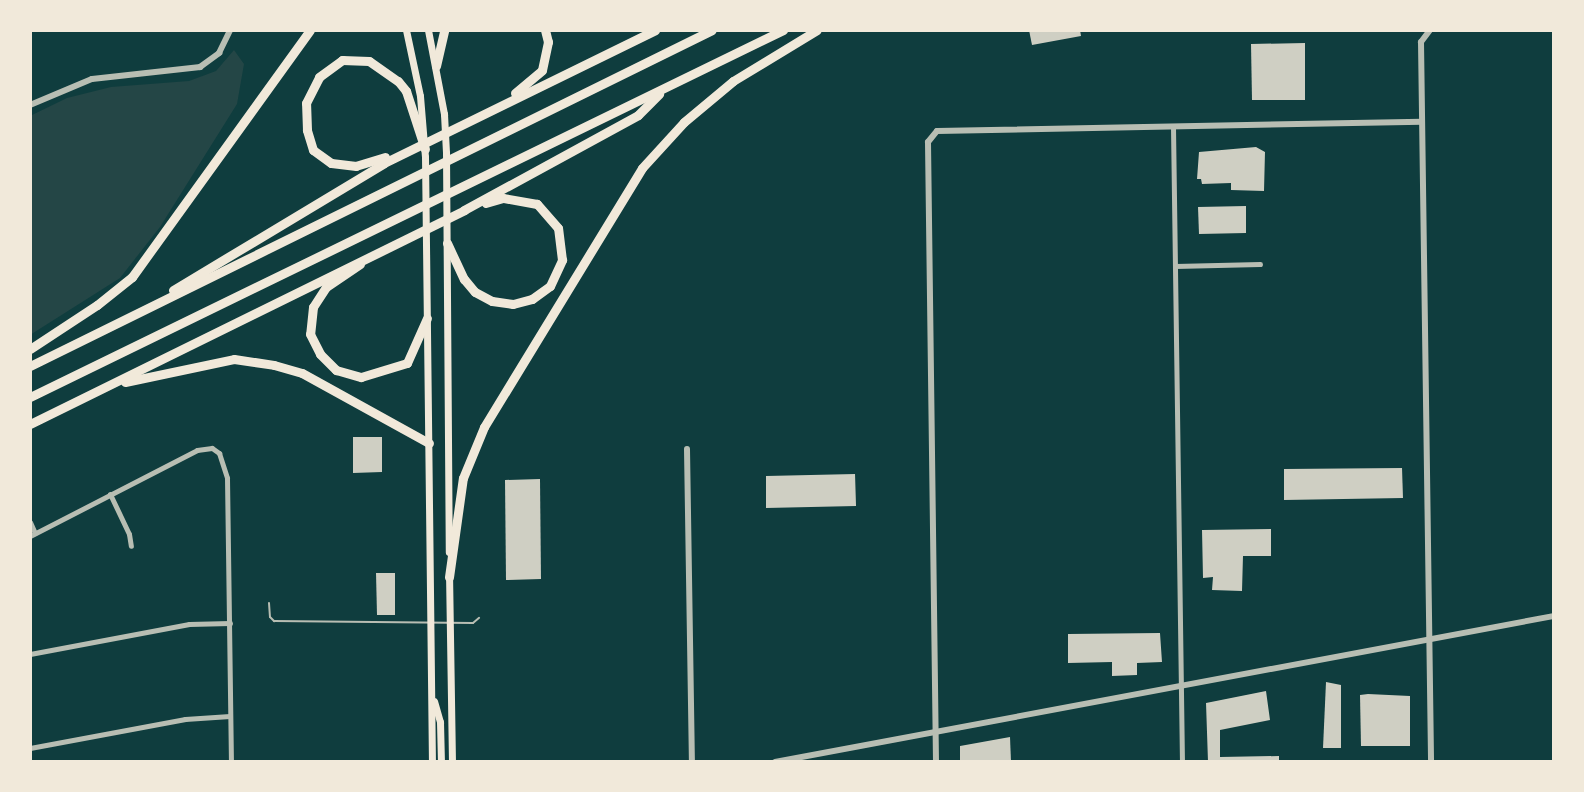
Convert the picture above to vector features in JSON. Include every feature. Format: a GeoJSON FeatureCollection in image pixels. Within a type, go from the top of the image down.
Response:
{"type":"FeatureCollection","features":[{"type":"Feature","properties":{"kind":"highway"},"geometry":{"type":"LineString","coordinates":[[30,349],[97,305],[132,277],[310,30]]}},
{"type":"Feature","properties":{"kind":"highway"},"geometry":{"type":"LineString","coordinates":[[436,66],[444,30]]}},
{"type":"Feature","properties":{"kind":"highway"},"geometry":{"type":"LineString","coordinates":[[503,103],[542,70],[548,42],[545,30]]}},
{"type":"Feature","properties":{"kind":"highway"},"geometry":{"type":"LineString","coordinates":[[118,322],[384,163],[655,30]]}},
{"type":"Feature","properties":{"kind":"highway"},"geometry":{"type":"LineString","coordinates":[[30,366],[712,30]]}},
{"type":"Feature","properties":{"kind":"highway"},"geometry":{"type":"LineString","coordinates":[[30,397],[783,30]]}},
{"type":"Feature","properties":{"kind":"highway"},"geometry":{"type":"LineString","coordinates":[[449,577],[463,478],[484,427],[642,168],[685,120],[733,81],[817,30]]}},
{"type":"Feature","properties":{"kind":"highway"},"geometry":{"type":"LineString","coordinates":[[412,151],[356,166],[331,163],[313,150],[307,130],[306,103],[319,77],[342,60],[369,61],[398,81],[406,91],[425,149]]}},
{"type":"Feature","properties":{"kind":"highway"},"geometry":{"type":"LineString","coordinates":[[30,424],[464,210],[638,115],[668,86]]}},
{"type":"Feature","properties":{"kind":"highway"},"geometry":{"type":"LineString","coordinates":[[447,243],[464,279],[475,292],[492,301],[513,304],[532,299],[550,286],[562,260],[558,228],[537,204],[503,198],[464,210]]}},
{"type":"Feature","properties":{"kind":"highway"},"geometry":{"type":"LineString","coordinates":[[381,250],[326,287],[313,307],[310,334],[320,354],[336,370],[361,377],[388,371],[407,363],[427,318]]}},
{"type":"Feature","properties":{"kind":"highway"},"geometry":{"type":"LineString","coordinates":[[106,387],[195,364],[234,359],[274,365],[302,373],[429,443]]}},
{"type":"Feature","properties":{"kind":"main road"},"geometry":{"type":"LineString","coordinates":[[406,30],[419,126]]}},
{"type":"Feature","properties":{"kind":"main road"},"geometry":{"type":"LineString","coordinates":[[428,30],[444,114],[452,762]]}},
{"type":"Feature","properties":{"kind":"main road"},"geometry":{"type":"LineString","coordinates":[[425,149],[432,762]]}},
{"type":"Feature","properties":{"kind":"main road"},"geometry":{"type":"LineString","coordinates":[[432,691],[440,722],[441,762]]}},
{"type":"Feature","properties":{"kind":"street"},"geometry":{"type":"LineString","coordinates":[[30,105],[92,79],[200,67],[214,58],[227,42],[230,30]]}},
{"type":"Feature","properties":{"kind":"street"},"geometry":{"type":"LineString","coordinates":[[1430,30],[1421,42],[1431,762]]}},
{"type":"Feature","properties":{"kind":"street"},"geometry":{"type":"LineString","coordinates":[[936,762],[928,142],[937,131],[1422,122]]}},
{"type":"Feature","properties":{"kind":"street"},"geometry":{"type":"LineString","coordinates":[[1173,127],[1182,762]]}},
{"type":"Feature","properties":{"kind":"street"},"geometry":{"type":"LineString","coordinates":[[1175,266],[1260,264]]}},
{"type":"Feature","properties":{"kind":"street"},"geometry":{"type":"LineString","coordinates":[[30,522],[33,534],[197,450],[212,448],[219,453],[227,478],[231,762]]}},
{"type":"Feature","properties":{"kind":"street"},"geometry":{"type":"LineString","coordinates":[[687,449],[692,762]]}},
{"type":"Feature","properties":{"kind":"street"},"geometry":{"type":"LineString","coordinates":[[110,494],[129,534],[131,546]]}},
{"type":"Feature","properties":{"kind":"street"},"geometry":{"type":"LineString","coordinates":[[775,762],[1554,616]]}},
{"type":"Feature","properties":{"kind":"street"},"geometry":{"type":"LineString","coordinates":[[30,654],[189,624],[230,623]]}},
{"type":"Feature","properties":{"kind":"street"},"geometry":{"type":"LineString","coordinates":[[30,748],[185,719],[231,716]]}},
{"type":"Feature","properties":{"kind":"lane"},"geometry":{"type":"LineString","coordinates":[[269,603],[270,617],[274,621],[325,619],[354,624],[473,623],[479,618]]}},
{"type":"Feature","properties":{"kind":"shaded area"},"geometry":{"type":"Polygon","coordinates":[[[234,50],[244,64],[237,104],[160,227],[120,278],[30,335],[30,116],[67,98],[111,87],[189,81],[216,71],[234,50]]]}},
{"type":"Feature","properties":{"kind":"building"},"geometry":{"type":"Polygon","coordinates":[[[1029,30],[1080,30],[1081,36],[1032,45],[1029,30]]]}},
{"type":"Feature","properties":{"kind":"building"},"geometry":{"type":"Polygon","coordinates":[[[1305,43],[1305,100],[1252,100],[1251,44],[1305,43]]]}},
{"type":"Feature","properties":{"kind":"building"},"geometry":{"type":"Polygon","coordinates":[[[1256,147],[1265,152],[1264,191],[1231,190],[1231,183],[1202,184],[1201,179],[1197,179],[1199,152],[1256,147]]]}},
{"type":"Feature","properties":{"kind":"building"},"geometry":{"type":"Polygon","coordinates":[[[1246,206],[1246,233],[1199,234],[1198,207],[1246,206]]]}},
{"type":"Feature","properties":{"kind":"building"},"geometry":{"type":"Polygon","coordinates":[[[353,437],[382,437],[382,472],[353,473],[353,437]]]}},
{"type":"Feature","properties":{"kind":"building"},"geometry":{"type":"Polygon","coordinates":[[[1402,468],[1403,498],[1284,500],[1284,469],[1402,468]]]}},
{"type":"Feature","properties":{"kind":"building"},"geometry":{"type":"Polygon","coordinates":[[[855,474],[856,506],[766,508],[766,476],[855,474]]]}},
{"type":"Feature","properties":{"kind":"building"},"geometry":{"type":"Polygon","coordinates":[[[540,479],[541,579],[506,580],[505,480],[540,479]]]}},
{"type":"Feature","properties":{"kind":"building"},"geometry":{"type":"Polygon","coordinates":[[[1271,529],[1271,556],[1243,556],[1242,591],[1212,590],[1213,577],[1203,578],[1202,530],[1271,529]]]}},
{"type":"Feature","properties":{"kind":"building"},"geometry":{"type":"Polygon","coordinates":[[[376,573],[395,573],[395,615],[377,615],[376,573]]]}},
{"type":"Feature","properties":{"kind":"building"},"geometry":{"type":"Polygon","coordinates":[[[1160,633],[1162,662],[1137,663],[1137,675],[1112,676],[1112,662],[1068,663],[1068,634],[1160,633]]]}},
{"type":"Feature","properties":{"kind":"building"},"geometry":{"type":"Polygon","coordinates":[[[1326,682],[1341,685],[1341,748],[1323,748],[1326,682]]]}},
{"type":"Feature","properties":{"kind":"building"},"geometry":{"type":"Polygon","coordinates":[[[1266,691],[1270,720],[1220,730],[1220,757],[1279,756],[1279,762],[1208,762],[1206,703],[1266,691]]]}},
{"type":"Feature","properties":{"kind":"building"},"geometry":{"type":"Polygon","coordinates":[[[1360,695],[1410,696],[1410,746],[1361,746],[1360,695]]]}},
{"type":"Feature","properties":{"kind":"building"},"geometry":{"type":"Polygon","coordinates":[[[1010,737],[1011,762],[960,762],[960,746],[1010,737]]]}}]}
